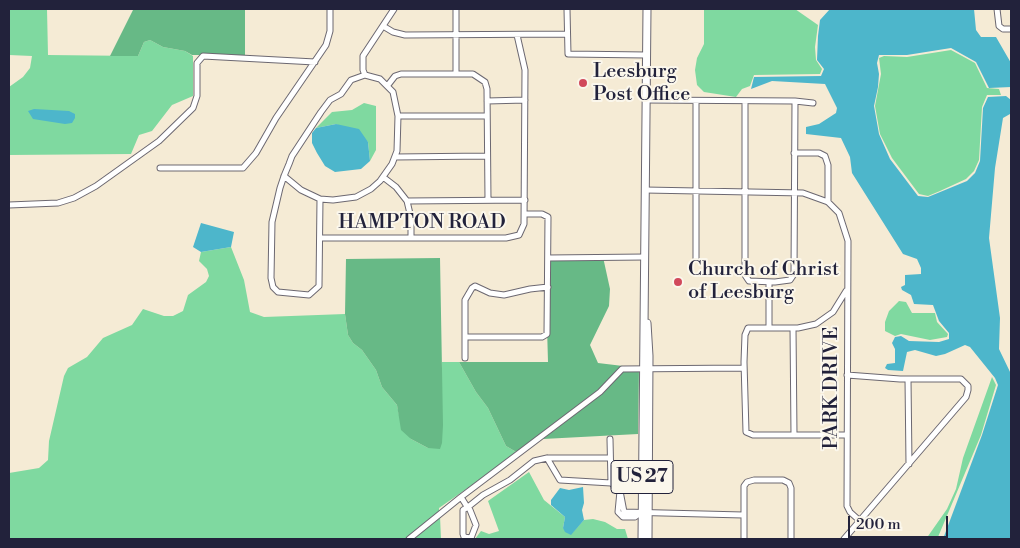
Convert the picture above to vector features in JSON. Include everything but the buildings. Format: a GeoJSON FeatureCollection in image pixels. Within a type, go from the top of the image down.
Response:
{"type":"FeatureCollection","features":[{"type":"Feature","properties":{"kind":"highway","name":"US 27"},"geometry":{"type":"LineString","coordinates":[[642,539],[646,367],[647,9]]}},
{"type":"Feature","properties":{"kind":"highway","name":"US 27"},"geometry":{"type":"LineString","coordinates":[[643,514],[648,539]]}},
{"type":"Feature","properties":{"kind":"street"},"geometry":{"type":"LineString","coordinates":[[160,168],[243,168],[256,153],[276,118],[327,42],[330,9]]}},
{"type":"Feature","properties":{"kind":"street"},"geometry":{"type":"LineString","coordinates":[[365,74],[363,70],[363,56],[394,9]]}},
{"type":"Feature","properties":{"kind":"street"},"geometry":{"type":"LineString","coordinates":[[456,9],[456,74]]}},
{"type":"Feature","properties":{"kind":"street"},"geometry":{"type":"LineString","coordinates":[[567,9],[568,54],[646,55]]}},
{"type":"Feature","properties":{"kind":"street"},"geometry":{"type":"LineString","coordinates":[[997,9],[1000,27],[1011,29]]}},
{"type":"Feature","properties":{"kind":"street"},"geometry":{"type":"LineString","coordinates":[[383,26],[396,33],[405,35],[567,34]]}},
{"type":"Feature","properties":{"kind":"street"},"geometry":{"type":"LineString","coordinates":[[465,337],[542,337],[546,335],[548,329],[548,217],[542,214],[525,214],[525,70],[517,34]]}},
{"type":"Feature","properties":{"kind":"street"},"geometry":{"type":"LineString","coordinates":[[9,205],[58,203],[74,198],[105,180],[158,141],[193,108],[197,96],[197,63],[203,56],[315,62]]}},
{"type":"Feature","properties":{"kind":"street"},"geometry":{"type":"LineString","coordinates":[[284,176],[301,190],[320,198],[339,200],[356,197],[371,189],[383,177],[395,158],[398,116],[395,97],[388,85],[380,79],[365,74],[354,78],[341,94],[329,102],[303,138],[284,176],[272,222],[271,278],[277,292],[309,294],[318,289],[320,281],[320,198]]}},
{"type":"Feature","properties":{"kind":"street"},"geometry":{"type":"LineString","coordinates":[[388,85],[395,76],[401,74],[456,74],[476,75],[482,78],[487,85],[488,200]]}},
{"type":"Feature","properties":{"kind":"street"},"geometry":{"type":"LineString","coordinates":[[487,101],[525,100]]}},
{"type":"Feature","properties":{"kind":"street"},"geometry":{"type":"LineString","coordinates":[[646,100],[795,101],[813,103]]}},
{"type":"Feature","properties":{"kind":"street"},"geometry":{"type":"LineString","coordinates":[[696,101],[696,258]]}},
{"type":"Feature","properties":{"kind":"street"},"geometry":{"type":"LineString","coordinates":[[745,102],[745,275],[750,281],[769,282],[786,281],[793,276],[795,101]]}},
{"type":"Feature","properties":{"kind":"street"},"geometry":{"type":"LineString","coordinates":[[398,116],[487,116]]}},
{"type":"Feature","properties":{"kind":"street"},"geometry":{"type":"LineString","coordinates":[[645,190],[794,192],[810,194],[828,202],[827,158],[819,153],[794,152]]}},
{"type":"Feature","properties":{"kind":"street"},"geometry":{"type":"LineString","coordinates":[[395,158],[487,156]]}},
{"type":"Feature","properties":{"kind":"street"},"geometry":{"type":"LineString","coordinates":[[383,177],[396,187],[407,201],[411,218],[411,238]]}},
{"type":"Feature","properties":{"kind":"street"},"geometry":{"type":"LineString","coordinates":[[407,201],[525,200]]}},
{"type":"Feature","properties":{"kind":"street","name":"PARK DRIVE"},"geometry":{"type":"LineString","coordinates":[[828,202],[839,213],[846,229],[848,288],[847,506],[860,522]]}},
{"type":"Feature","properties":{"kind":"street","name":"HAMPTON ROAD"},"geometry":{"type":"LineString","coordinates":[[320,238],[511,238],[522,232],[525,214]]}},
{"type":"Feature","properties":{"kind":"street"},"geometry":{"type":"LineString","coordinates":[[548,258],[645,257]]}},
{"type":"Feature","properties":{"kind":"street"},"geometry":{"type":"LineString","coordinates":[[769,282],[769,328]]}},
{"type":"Feature","properties":{"kind":"street"},"geometry":{"type":"LineString","coordinates":[[465,358],[465,300],[472,288],[475,286],[490,292],[504,294],[530,288],[548,287]]}},
{"type":"Feature","properties":{"kind":"street"},"geometry":{"type":"LineString","coordinates":[[847,435],[753,435],[746,432],[744,368],[746,330],[751,327],[793,328],[810,326],[829,316],[837,308],[848,288]]}},
{"type":"Feature","properties":{"kind":"street"},"geometry":{"type":"LineString","coordinates":[[793,328],[794,435]]}},
{"type":"Feature","properties":{"kind":"street"},"geometry":{"type":"LineString","coordinates":[[409,539],[461,497],[600,392],[618,372],[625,368],[744,368]]}},
{"type":"Feature","properties":{"kind":"street"},"geometry":{"type":"LineString","coordinates":[[844,539],[966,397],[968,390],[968,386],[961,379],[908,379],[847,375]]}},
{"type":"Feature","properties":{"kind":"street"},"geometry":{"type":"LineString","coordinates":[[908,379],[909,464]]}},
{"type":"Feature","properties":{"kind":"street"},"geometry":{"type":"LineString","coordinates":[[610,439],[611,483]]}},
{"type":"Feature","properties":{"kind":"street"},"geometry":{"type":"LineString","coordinates":[[465,508],[534,461],[547,458],[610,458]]}},
{"type":"Feature","properties":{"kind":"street"},"geometry":{"type":"LineString","coordinates":[[547,458],[560,480],[611,483],[620,491],[621,512],[743,515]]}},
{"type":"Feature","properties":{"kind":"street"},"geometry":{"type":"LineString","coordinates":[[744,539],[744,486],[747,482],[754,480],[786,481],[791,488],[790,539]]}},
{"type":"Feature","properties":{"kind":"street"},"geometry":{"type":"LineString","coordinates":[[461,497],[465,508],[476,526],[471,538],[464,537],[463,534],[465,508]]}},
{"type":"Feature","properties":{"kind":"street"},"geometry":{"type":"LineString","coordinates":[[456,501],[465,508]]}},
{"type":"Feature","properties":{"kind":"green space"},"geometry":{"type":"Polygon","coordinates":[[[9,9],[47,9],[48,55],[138,56],[144,42],[150,40],[163,47],[185,51],[193,56],[193,96],[172,105],[152,131],[139,135],[131,154],[9,155],[9,87],[23,77],[30,68],[32,56],[9,55],[9,9]]]}},
{"type":"Feature","properties":{"kind":"green space"},"geometry":{"type":"Polygon","coordinates":[[[245,9],[245,55],[192,55],[185,51],[163,47],[150,40],[144,42],[138,56],[110,56],[133,10],[245,9]]]}},
{"type":"Feature","properties":{"kind":"green space"},"geometry":{"type":"Polygon","coordinates":[[[704,9],[795,9],[818,25],[815,47],[816,60],[822,69],[820,74],[754,75],[750,86],[742,89],[736,97],[704,92],[697,85],[695,70],[697,58],[704,44],[704,9]]]}},
{"type":"Feature","properties":{"kind":"green space"},"geometry":{"type":"Polygon","coordinates":[[[951,50],[975,63],[987,88],[999,89],[1001,95],[987,95],[982,107],[979,160],[974,171],[966,179],[928,196],[919,194],[892,158],[880,134],[875,106],[881,74],[879,58],[884,56],[907,57],[951,50]]]}},
{"type":"Feature","properties":{"kind":"green space"},"geometry":{"type":"Polygon","coordinates":[[[364,103],[376,106],[376,150],[370,161],[368,142],[336,124],[316,128],[332,112],[352,110],[364,103]]]}},
{"type":"Feature","properties":{"kind":"green space"},"geometry":{"type":"Polygon","coordinates":[[[231,247],[244,280],[250,312],[264,317],[345,314],[348,335],[353,343],[362,350],[376,370],[382,387],[397,405],[399,415],[411,439],[428,448],[441,386],[442,362],[459,362],[476,392],[488,408],[506,446],[518,453],[439,508],[439,512],[407,539],[9,539],[9,473],[39,468],[48,460],[49,441],[64,376],[68,368],[87,357],[103,338],[132,325],[143,309],[164,316],[173,316],[183,311],[188,295],[206,282],[209,276],[207,269],[199,261],[201,252],[231,247]]]}},
{"type":"Feature","properties":{"kind":"green space"},"geometry":{"type":"Polygon","coordinates":[[[545,257],[603,257],[610,289],[609,306],[590,345],[598,363],[623,366],[616,371],[599,391],[518,453],[506,446],[488,408],[476,392],[459,362],[548,362],[545,257]]]}},
{"type":"Feature","properties":{"kind":"green space"},"geometry":{"type":"Polygon","coordinates":[[[440,258],[443,425],[440,449],[428,448],[411,439],[401,430],[397,405],[382,387],[376,370],[362,350],[353,343],[348,335],[345,314],[346,259],[440,258]]]}},
{"type":"Feature","properties":{"kind":"green space"},"geometry":{"type":"Polygon","coordinates":[[[899,301],[906,302],[912,313],[935,313],[937,322],[948,334],[947,337],[930,340],[901,334],[895,336],[885,331],[885,322],[889,311],[899,301]]]}},
{"type":"Feature","properties":{"kind":"green space"},"geometry":{"type":"Polygon","coordinates":[[[639,369],[638,434],[543,439],[601,394],[622,371],[639,369]]]}},
{"type":"Feature","properties":{"kind":"green space"},"geometry":{"type":"Polygon","coordinates":[[[992,377],[996,385],[981,435],[938,537],[936,539],[926,539],[947,509],[956,489],[963,458],[992,377]]]}},
{"type":"Feature","properties":{"kind":"green space"},"geometry":{"type":"Polygon","coordinates":[[[529,472],[544,500],[565,517],[563,528],[573,532],[584,520],[593,519],[605,522],[617,529],[625,529],[628,539],[475,539],[481,531],[489,534],[499,531],[488,501],[529,472]]]}},
{"type":"Feature","properties":{"kind":"green space"},"geometry":{"type":"Polygon","coordinates":[[[440,516],[441,539],[412,539],[440,516]]]}},
{"type":"Feature","properties":{"kind":"water"},"geometry":{"type":"Polygon","coordinates":[[[830,9],[974,9],[976,30],[981,37],[996,37],[1011,63],[1011,87],[989,88],[976,62],[951,48],[907,55],[879,55],[877,63],[879,74],[878,87],[874,106],[879,134],[890,159],[918,196],[928,197],[967,181],[975,173],[980,161],[983,108],[988,97],[1006,96],[1011,100],[1010,114],[1003,118],[995,168],[989,238],[1000,318],[999,349],[1011,374],[1011,539],[943,539],[982,435],[998,385],[995,378],[970,347],[965,345],[936,356],[915,350],[907,352],[903,371],[885,368],[887,364],[895,363],[895,349],[892,343],[895,337],[901,336],[909,341],[939,342],[949,339],[949,333],[939,321],[933,305],[914,304],[911,295],[902,290],[901,287],[905,285],[905,275],[921,274],[921,268],[917,259],[903,254],[852,173],[850,157],[841,138],[806,134],[806,127],[819,124],[836,113],[837,108],[825,84],[772,81],[751,89],[754,77],[821,76],[824,69],[817,60],[820,20],[830,9]]]}},
{"type":"Feature","properties":{"kind":"water"},"geometry":{"type":"Polygon","coordinates":[[[34,109],[69,111],[75,114],[75,118],[72,123],[65,124],[33,119],[28,111],[34,109]]]}},
{"type":"Feature","properties":{"kind":"water"},"geometry":{"type":"Polygon","coordinates":[[[336,124],[359,129],[368,142],[370,161],[361,169],[335,172],[325,166],[317,153],[312,143],[312,133],[316,128],[336,124]]]}},
{"type":"Feature","properties":{"kind":"water"},"geometry":{"type":"Polygon","coordinates":[[[201,223],[234,232],[231,247],[201,252],[193,247],[201,223]]]}},
{"type":"Feature","properties":{"kind":"water"},"geometry":{"type":"Polygon","coordinates":[[[583,487],[584,503],[582,510],[584,520],[571,535],[565,532],[563,528],[565,517],[551,505],[551,500],[560,488],[569,490],[583,487]]]}},
{"type":"Feature","properties":{"kind":"place","name":"Leesburg Post Office"},"geometry":{"type":"Point","coordinates":[583,83]}},
{"type":"Feature","properties":{"kind":"place","name":"Church of Christ of Leesburg"},"geometry":{"type":"Point","coordinates":[678,282]}}]}
